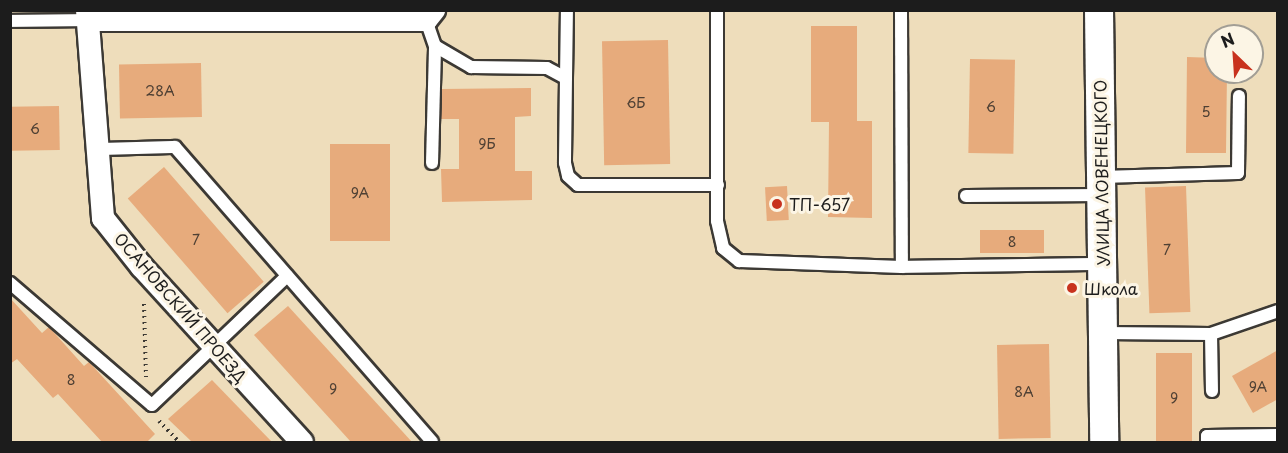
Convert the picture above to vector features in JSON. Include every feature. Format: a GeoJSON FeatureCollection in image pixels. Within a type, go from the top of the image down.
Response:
{"type":"FeatureCollection","features":[{"type":"Feature","properties":{"kind":"street","name":"УЛИЦА ЛОВЕНЕЦКОГО"},"geometry":{"type":"LineString","coordinates":[[1099,10],[1104,442]]}},
{"type":"Feature","properties":{"kind":"street"},"geometry":{"type":"LineString","coordinates":[[87,15],[430,16]]}},
{"type":"Feature","properties":{"kind":"street","name":"ОСАНОВСКИЙ ПРОЕЗД"},"geometry":{"type":"LineString","coordinates":[[87,15],[103,218],[142,267],[302,442]]}},
{"type":"Feature","properties":{"kind":"lane"},"geometry":{"type":"LineString","coordinates":[[567,10],[565,163],[568,176],[578,185],[718,185]]}},
{"type":"Feature","properties":{"kind":"lane"},"geometry":{"type":"LineString","coordinates":[[717,10],[717,221],[723,248],[739,261],[902,267],[1102,264]]}},
{"type":"Feature","properties":{"kind":"lane"},"geometry":{"type":"LineString","coordinates":[[902,10],[902,267]]}},
{"type":"Feature","properties":{"kind":"lane"},"geometry":{"type":"LineString","coordinates":[[10,21],[87,15]]}},
{"type":"Feature","properties":{"kind":"lane"},"geometry":{"type":"LineString","coordinates":[[430,16],[435,46],[432,163]]}},
{"type":"Feature","properties":{"kind":"lane"},"geometry":{"type":"LineString","coordinates":[[435,46],[471,67],[546,68],[566,78]]}},
{"type":"Feature","properties":{"kind":"lane"},"geometry":{"type":"LineString","coordinates":[[966,196],[1238,173],[1239,96]]}},
{"type":"Feature","properties":{"kind":"lane"},"geometry":{"type":"LineString","coordinates":[[98,149],[175,147],[432,442]]}},
{"type":"Feature","properties":{"kind":"lane"},"geometry":{"type":"LineString","coordinates":[[10,283],[152,405],[287,276]]}},
{"type":"Feature","properties":{"kind":"lane"},"geometry":{"type":"LineString","coordinates":[[1102,333],[1211,334],[1278,311]]}},
{"type":"Feature","properties":{"kind":"lane"},"geometry":{"type":"LineString","coordinates":[[1211,334],[1212,391]]}},
{"type":"Feature","properties":{"kind":"lane"},"geometry":{"type":"LineString","coordinates":[[1207,442],[1207,436],[1278,435]]}},
{"type":"Feature","properties":{"kind":"path"},"geometry":{"type":"LineString","coordinates":[[142,267],[148,362],[144,405],[179,442]]}},
{"type":"Feature","properties":{"kind":"building"},"geometry":{"type":"Polygon","coordinates":[[[811,26],[857,26],[857,121],[872,121],[872,218],[828,217],[829,122],[811,122],[811,26]]]}},
{"type":"Feature","properties":{"kind":"building"},"geometry":{"type":"Polygon","coordinates":[[[668,40],[670,164],[604,165],[602,41],[668,40]]]}},
{"type":"Feature","properties":{"kind":"building"},"geometry":{"type":"Polygon","coordinates":[[[1187,57],[1204,58],[1204,84],[1227,84],[1226,153],[1186,153],[1187,57]]]}},
{"type":"Feature","properties":{"kind":"building"},"geometry":{"type":"Polygon","coordinates":[[[970,59],[1015,60],[1013,154],[968,153],[970,59]]]}},
{"type":"Feature","properties":{"kind":"building"},"geometry":{"type":"Polygon","coordinates":[[[201,63],[202,117],[120,118],[119,64],[201,63]]]}},
{"type":"Feature","properties":{"kind":"building"},"geometry":{"type":"Polygon","coordinates":[[[531,88],[531,116],[515,117],[515,171],[532,171],[532,200],[442,202],[441,169],[459,169],[459,119],[441,119],[441,89],[531,88]]]}},
{"type":"Feature","properties":{"kind":"building"},"geometry":{"type":"Polygon","coordinates":[[[59,106],[60,150],[11,151],[10,107],[59,106]]]}},
{"type":"Feature","properties":{"kind":"building"},"geometry":{"type":"Polygon","coordinates":[[[330,144],[390,144],[390,241],[330,241],[330,144]]]}},
{"type":"Feature","properties":{"kind":"building"},"geometry":{"type":"Polygon","coordinates":[[[164,167],[264,282],[227,313],[128,198],[164,167]]]}},
{"type":"Feature","properties":{"kind":"building","name":"ТП-657"},"geometry":{"type":"Polygon","coordinates":[[[787,186],[789,220],[767,221],[765,187],[787,186]]]}},
{"type":"Feature","properties":{"kind":"building"},"geometry":{"type":"Polygon","coordinates":[[[1186,186],[1190,312],[1149,313],[1145,187],[1186,186]]]}},
{"type":"Feature","properties":{"kind":"building"},"geometry":{"type":"Polygon","coordinates":[[[980,230],[1044,230],[1044,253],[980,253],[980,230]]]}},
{"type":"Feature","properties":{"kind":"building"},"geometry":{"type":"Polygon","coordinates":[[[10,298],[42,333],[49,327],[84,366],[89,362],[155,434],[147,442],[102,442],[58,394],[53,398],[17,359],[10,364],[10,298]]]}},
{"type":"Feature","properties":{"kind":"building"},"geometry":{"type":"Polygon","coordinates":[[[288,306],[412,442],[351,442],[254,335],[288,306]]]}},
{"type":"Feature","properties":{"kind":"building"},"geometry":{"type":"Polygon","coordinates":[[[1049,344],[1051,438],[999,439],[997,345],[1049,344]]]}},
{"type":"Feature","properties":{"kind":"building"},"geometry":{"type":"Polygon","coordinates":[[[1278,350],[1278,399],[1253,413],[1232,376],[1278,350]]]}},
{"type":"Feature","properties":{"kind":"building"},"geometry":{"type":"Polygon","coordinates":[[[1156,353],[1192,353],[1192,442],[1156,442],[1156,353]]]}},
{"type":"Feature","properties":{"kind":"building"},"geometry":{"type":"Polygon","coordinates":[[[212,380],[272,442],[192,442],[168,419],[212,380]]]}},
{"type":"Feature","properties":{"kind":"place","name":"ТП-657"},"geometry":{"type":"Point","coordinates":[777,204]}},
{"type":"Feature","properties":{"kind":"place","name":"Школа"},"geometry":{"type":"Point","coordinates":[1072,288]}}]}
